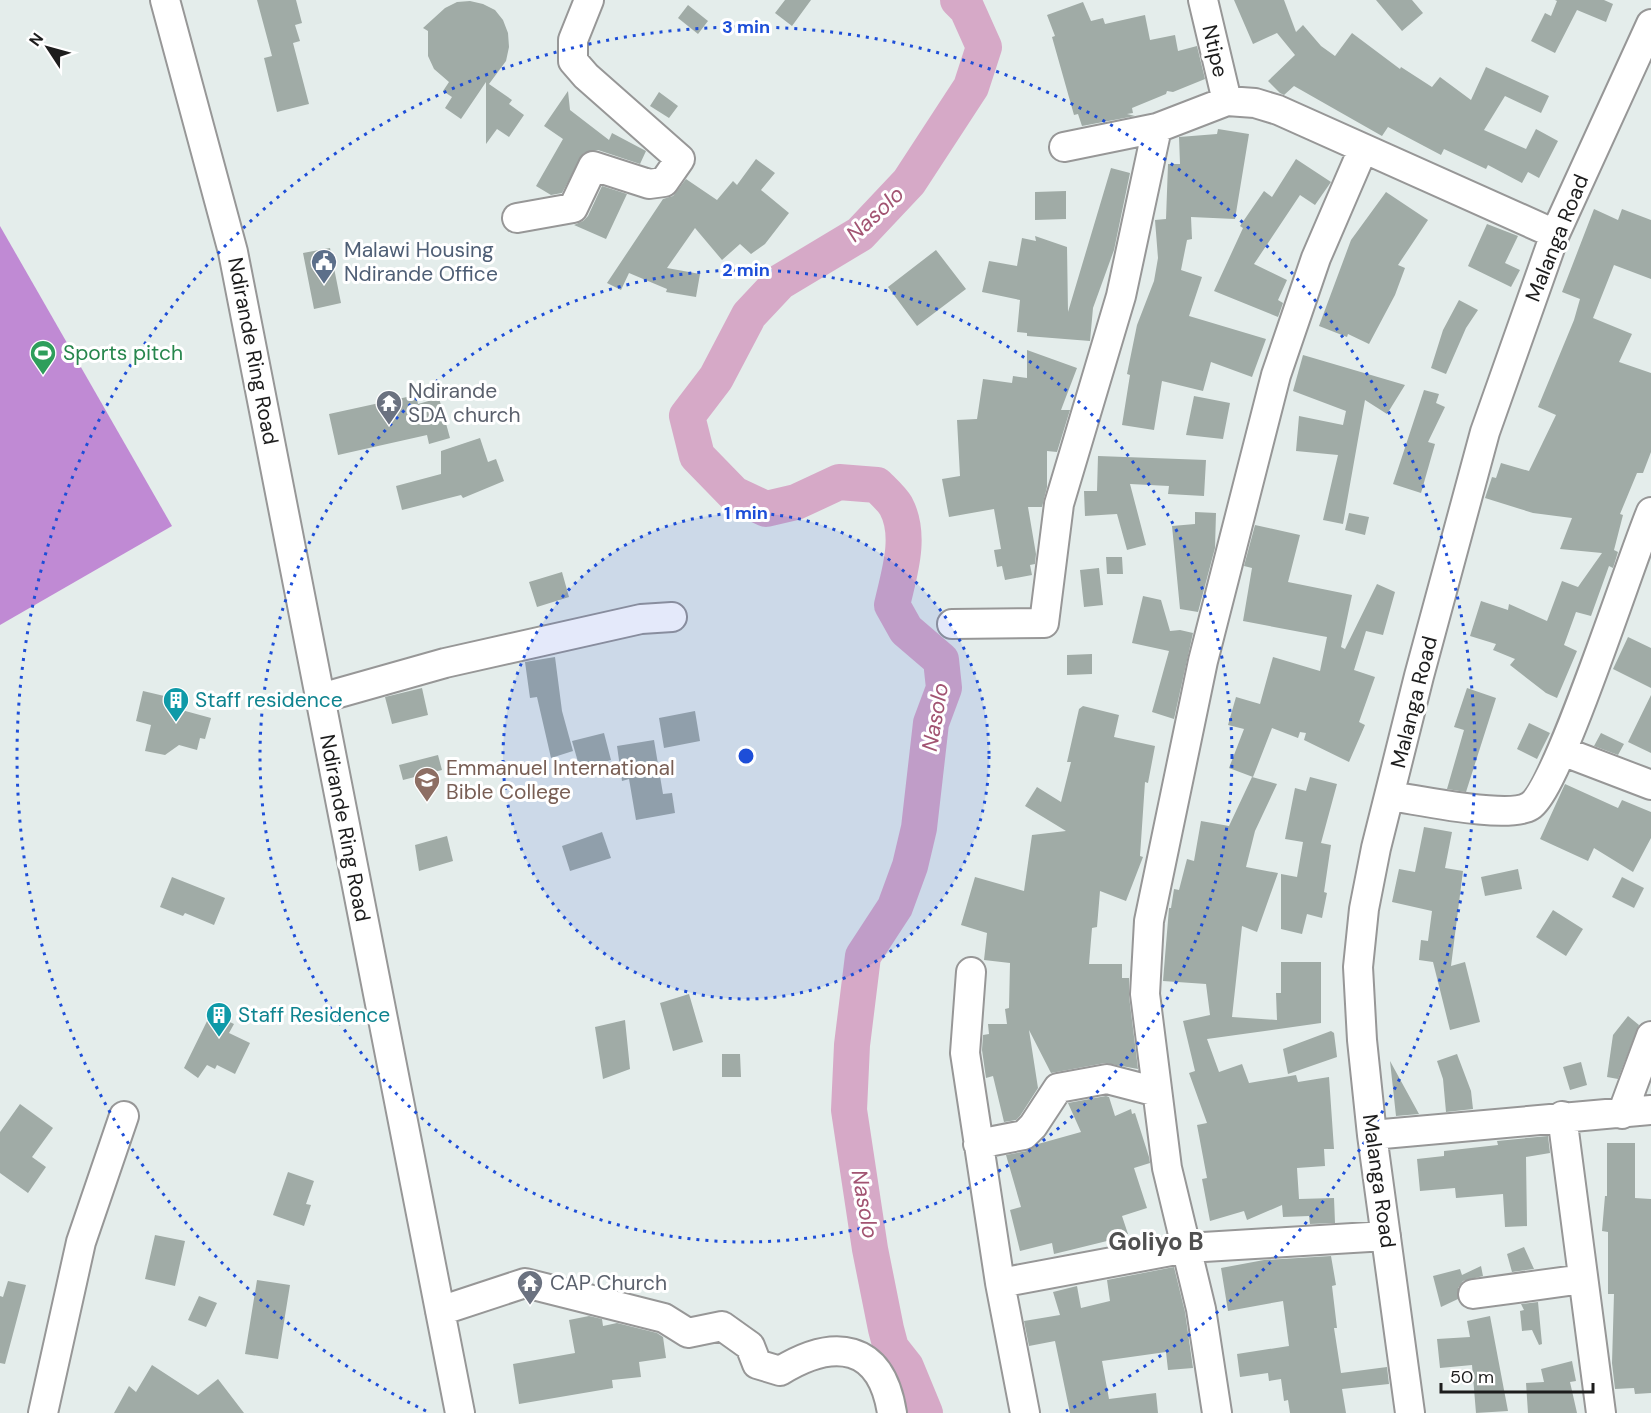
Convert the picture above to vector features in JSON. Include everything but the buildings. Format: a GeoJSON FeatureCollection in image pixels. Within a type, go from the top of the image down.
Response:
{"type":"FeatureCollection","features":[{"type":"Feature","properties":{"kind":"street","name":"Ndirande Ring Road"},"geometry":{"type":"LineString","coordinates":[[165,0],[233,252],[460,1413]]}},
{"type":"Feature","properties":{"kind":"street"},"geometry":{"type":"LineString","coordinates":[[517,218],[573,208],[592,166],[649,184],[664,182],[680,159],[586,76],[573,61],[573,40],[589,0]]}},
{"type":"Feature","properties":{"kind":"street","name":"Ntipe"},"geometry":{"type":"LineString","coordinates":[[1203,0],[1227,102]]}},
{"type":"Feature","properties":{"kind":"street","name":"Malanga Road"},"geometry":{"type":"LineString","coordinates":[[1410,1413],[1372,1135],[1358,967],[1364,909],[1419,676],[1485,432],[1556,234],[1651,24]]}},
{"type":"Feature","properties":{"kind":"street"},"geometry":{"type":"LineString","coordinates":[[1064,147],[1157,128],[1227,102],[1255,104],[1278,110],[1556,234]]}},
{"type":"Feature","properties":{"kind":"street"},"geometry":{"type":"LineString","coordinates":[[951,624],[1044,623],[1059,504],[1094,393],[1121,296],[1157,128]]}},
{"type":"Feature","properties":{"kind":"street"},"geometry":{"type":"LineString","coordinates":[[1217,1413],[1201,1309],[1167,1168],[1145,994],[1149,921],[1203,661],[1276,375],[1316,258],[1363,149]]}},
{"type":"Feature","properties":{"kind":"street"},"geometry":{"type":"LineString","coordinates":[[1390,796],[1509,813],[1530,806],[1539,798],[1562,751],[1651,512]]}},
{"type":"Feature","properties":{"kind":"street"},"geometry":{"type":"LineString","coordinates":[[321,698],[445,663],[641,620],[672,617]]}},
{"type":"Feature","properties":{"kind":"street"},"geometry":{"type":"LineString","coordinates":[[1562,751],[1651,786]]}},
{"type":"Feature","properties":{"kind":"street"},"geometry":{"type":"LineString","coordinates":[[971,972],[965,1053],[1000,1283],[1025,1413]]}},
{"type":"Feature","properties":{"kind":"street"},"geometry":{"type":"LineString","coordinates":[[1622,1113],[1651,1036]]}},
{"type":"Feature","properties":{"kind":"street"},"geometry":{"type":"LineString","coordinates":[[978,1144],[1024,1135],[1033,1126],[1058,1088],[1107,1079],[1157,1092]]}},
{"type":"Feature","properties":{"kind":"street"},"geometry":{"type":"LineString","coordinates":[[1372,1135],[1562,1116],[1651,1110]]}},
{"type":"Feature","properties":{"kind":"street"},"geometry":{"type":"LineString","coordinates":[[43,1413],[81,1242],[124,1116]]}},
{"type":"Feature","properties":{"kind":"street"},"geometry":{"type":"LineString","coordinates":[[1562,1116],[1601,1413]]}},
{"type":"Feature","properties":{"kind":"street"},"geometry":{"type":"LineString","coordinates":[[1000,1283],[1187,1248],[1386,1236]]}},
{"type":"Feature","properties":{"kind":"street"},"geometry":{"type":"LineString","coordinates":[[1473,1294],[1583,1279]]}},
{"type":"Feature","properties":{"kind":"street"},"geometry":{"type":"LineString","coordinates":[[440,1311],[525,1283],[664,1318],[688,1333],[722,1326],[750,1346],[757,1364],[780,1371],[802,1358],[833,1350],[860,1357],[879,1370],[892,1413]]}},
{"type":"Feature","properties":{"kind":"shaded area","name":"Sports pitch"},"geometry":{"type":"Polygon","coordinates":[[[0,226],[172,526],[0,625],[0,226]]]}},
{"type":"Feature","properties":{"kind":"waterway","name":"Nasolo"},"geometry":{"type":"LineString","coordinates":[[925,1413],[906,1367],[891,1348],[886,1329],[870,1249],[849,1110],[852,1045],[863,956],[895,907],[910,866],[919,828],[931,723],[944,688],[941,660],[906,630],[892,605],[903,555],[903,530],[896,506],[877,485],[839,482],[796,502],[766,509],[734,494],[697,456],[687,416],[716,378],[749,315],[780,282],[860,234],[909,182],[971,87],[984,47],[967,9],[958,0]]}},
{"type":"Feature","properties":{"kind":"place","name":"Malawi Housing Ndirande Office"},"geometry":{"type":"Point","coordinates":[324,285]}},
{"type":"Feature","properties":{"kind":"place","name":"Sports pitch"},"geometry":{"type":"Point","coordinates":[43,376]}},
{"type":"Feature","properties":{"kind":"place","name":"Ndirande SDA church"},"geometry":{"type":"Point","coordinates":[389,426]}},
{"type":"Feature","properties":{"kind":"place","name":"Staff residence"},"geometry":{"type":"Point","coordinates":[176,723]}},
{"type":"Feature","properties":{"kind":"place","name":"Emmanuel International Bible College"},"geometry":{"type":"Point","coordinates":[427,803]}},
{"type":"Feature","properties":{"kind":"place","name":"Staff Residence"},"geometry":{"type":"Point","coordinates":[219,1038]}},
{"type":"Feature","properties":{"kind":"place","name":"CAP Church"},"geometry":{"type":"Point","coordinates":[530,1306]}},
{"type":"Feature","properties":{"kind":"district","name":"Goliyo B"},"geometry":{"type":"Point","coordinates":[1156,1241]}}]}
